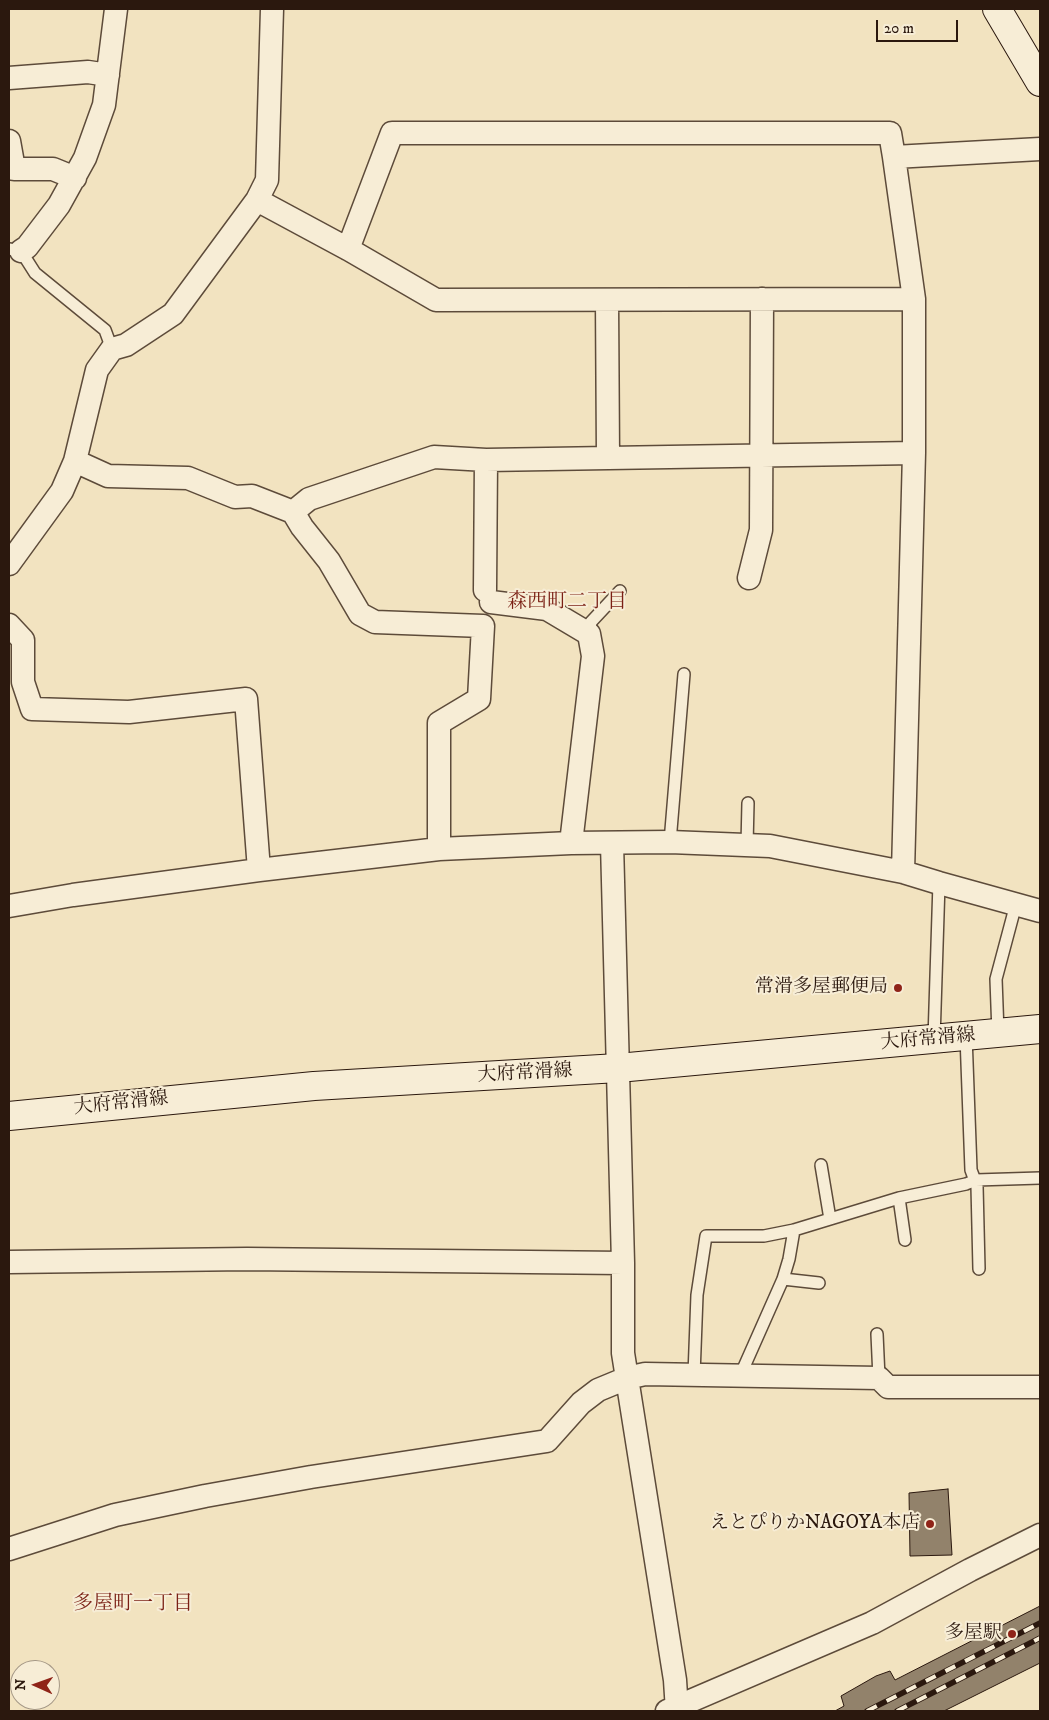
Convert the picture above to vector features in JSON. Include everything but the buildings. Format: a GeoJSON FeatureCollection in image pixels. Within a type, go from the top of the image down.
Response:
{"type":"FeatureCollection","features":[{"type":"Feature","properties":{"kind":"main road"},"geometry":{"type":"LineString","coordinates":[[997,9],[1040,82]]}},
{"type":"Feature","properties":{"kind":"main road","name":"大府常滑線"},"geometry":{"type":"LineString","coordinates":[[9,1116],[314,1086],[618,1068],[1040,1030]]}},
{"type":"Feature","properties":{"kind":"street"},"geometry":{"type":"LineString","coordinates":[[15,250],[27,247],[60,205],[85,158],[104,105],[116,9]]}},
{"type":"Feature","properties":{"kind":"street"},"geometry":{"type":"LineString","coordinates":[[9,564],[62,491],[75,461],[97,370],[112,349],[126,345],[173,314],[257,200],[267,180],[272,9]]}},
{"type":"Feature","properties":{"kind":"street"},"geometry":{"type":"LineString","coordinates":[[9,78],[88,72],[108,75]]}},
{"type":"Feature","properties":{"kind":"street"},"geometry":{"type":"LineString","coordinates":[[348,249],[392,133],[890,133],[914,299],[914,453],[903,872]]}},
{"type":"Feature","properties":{"kind":"street"},"geometry":{"type":"LineString","coordinates":[[9,141],[14,169],[52,168],[76,178]]}},
{"type":"Feature","properties":{"kind":"street"},"geometry":{"type":"LineString","coordinates":[[894,156],[1040,149]]}},
{"type":"Feature","properties":{"kind":"street"},"geometry":{"type":"LineString","coordinates":[[257,200],[348,249],[436,300],[914,299]]}},
{"type":"Feature","properties":{"kind":"street"},"geometry":{"type":"LineString","coordinates":[[749,578],[761,530],[762,299]]}},
{"type":"Feature","properties":{"kind":"street"},"geometry":{"type":"LineString","coordinates":[[607,300],[608,457]]}},
{"type":"Feature","properties":{"kind":"street"},"geometry":{"type":"LineString","coordinates":[[293,512],[309,499],[434,457],[486,460],[914,453]]}},
{"type":"Feature","properties":{"kind":"street"},"geometry":{"type":"LineString","coordinates":[[486,460],[488,596],[546,609],[589,634],[593,656],[571,843]]}},
{"type":"Feature","properties":{"kind":"street"},"geometry":{"type":"LineString","coordinates":[[75,461],[108,476],[188,478],[235,497],[252,496],[293,512],[302,527],[329,561],[360,614],[375,622],[483,626],[479,699],[439,723],[438,849]]}},
{"type":"Feature","properties":{"kind":"street"},"geometry":{"type":"LineString","coordinates":[[9,625],[23,640],[23,682],[32,709],[128,712],[246,699],[259,870]]}},
{"type":"Feature","properties":{"kind":"street"},"geometry":{"type":"LineString","coordinates":[[9,906],[73,894],[438,849],[571,843],[670,842],[770,846],[903,872],[1040,911]]}},
{"type":"Feature","properties":{"kind":"street"},"geometry":{"type":"LineString","coordinates":[[612,843],[623,1263],[623,1352],[675,1680],[674,1710],[872,1623],[1040,1535]]}},
{"type":"Feature","properties":{"kind":"street"},"geometry":{"type":"LineString","coordinates":[[9,1262],[247,1259],[623,1263]]}},
{"type":"Feature","properties":{"kind":"street"},"geometry":{"type":"LineString","coordinates":[[9,1549],[115,1515],[205,1496],[311,1477],[547,1441],[581,1403],[598,1390],[627,1378],[644,1374],[879,1378],[888,1387],[1040,1387]]}},
{"type":"Feature","properties":{"kind":"lane"},"geometry":{"type":"LineString","coordinates":[[15,250],[35,273],[105,330],[112,349]]}},
{"type":"Feature","properties":{"kind":"lane"},"geometry":{"type":"LineString","coordinates":[[589,634],[591,622],[620,591]]}},
{"type":"Feature","properties":{"kind":"lane"},"geometry":{"type":"LineString","coordinates":[[670,842],[684,674]]}},
{"type":"Feature","properties":{"kind":"lane"},"geometry":{"type":"LineString","coordinates":[[747,845],[748,802]]}},
{"type":"Feature","properties":{"kind":"lane"},"geometry":{"type":"LineString","coordinates":[[934,1039],[939,883]]}},
{"type":"Feature","properties":{"kind":"lane"},"geometry":{"type":"LineString","coordinates":[[998,1033],[996,980],[1016,904]]}},
{"type":"Feature","properties":{"kind":"lane"},"geometry":{"type":"LineString","coordinates":[[966,1036],[971,1170],[976,1180],[979,1269]]}},
{"type":"Feature","properties":{"kind":"lane"},"geometry":{"type":"LineString","coordinates":[[821,1165],[830,1219]]}},
{"type":"Feature","properties":{"kind":"lane"},"geometry":{"type":"LineString","coordinates":[[694,1375],[697,1295],[706,1236],[764,1236],[794,1230],[899,1198],[966,1184],[976,1180],[1040,1178]]}},
{"type":"Feature","properties":{"kind":"lane"},"geometry":{"type":"LineString","coordinates":[[899,1198],[904,1240]]}},
{"type":"Feature","properties":{"kind":"lane"},"geometry":{"type":"LineString","coordinates":[[740,1376],[783,1279],[794,1230]]}},
{"type":"Feature","properties":{"kind":"lane"},"geometry":{"type":"LineString","coordinates":[[783,1279],[818,1283]]}},
{"type":"Feature","properties":{"kind":"lane"},"geometry":{"type":"LineString","coordinates":[[877,1334],[879,1378]]}},
{"type":"Feature","properties":{"kind":"railway"},"geometry":{"type":"LineString","coordinates":[[867,1711],[1040,1623]]}},
{"type":"Feature","properties":{"kind":"railway"},"geometry":{"type":"LineString","coordinates":[[897,1711],[1040,1638]]}},
{"type":"Feature","properties":{"kind":"place","name":"常滑多屋郵便局"},"geometry":{"type":"Point","coordinates":[898,988]}},
{"type":"Feature","properties":{"kind":"place","name":"えとぴりかNAGOYA本店"},"geometry":{"type":"Point","coordinates":[930,1524]}},
{"type":"Feature","properties":{"kind":"place","name":"多屋駅"},"geometry":{"type":"Point","coordinates":[1012,1634]}},
{"type":"Feature","properties":{"kind":"district","name":"森西町二丁目"},"geometry":{"type":"Point","coordinates":[567,603]}},
{"type":"Feature","properties":{"kind":"district","name":"多屋町一丁目"},"geometry":{"type":"Point","coordinates":[133,1605]}}]}
